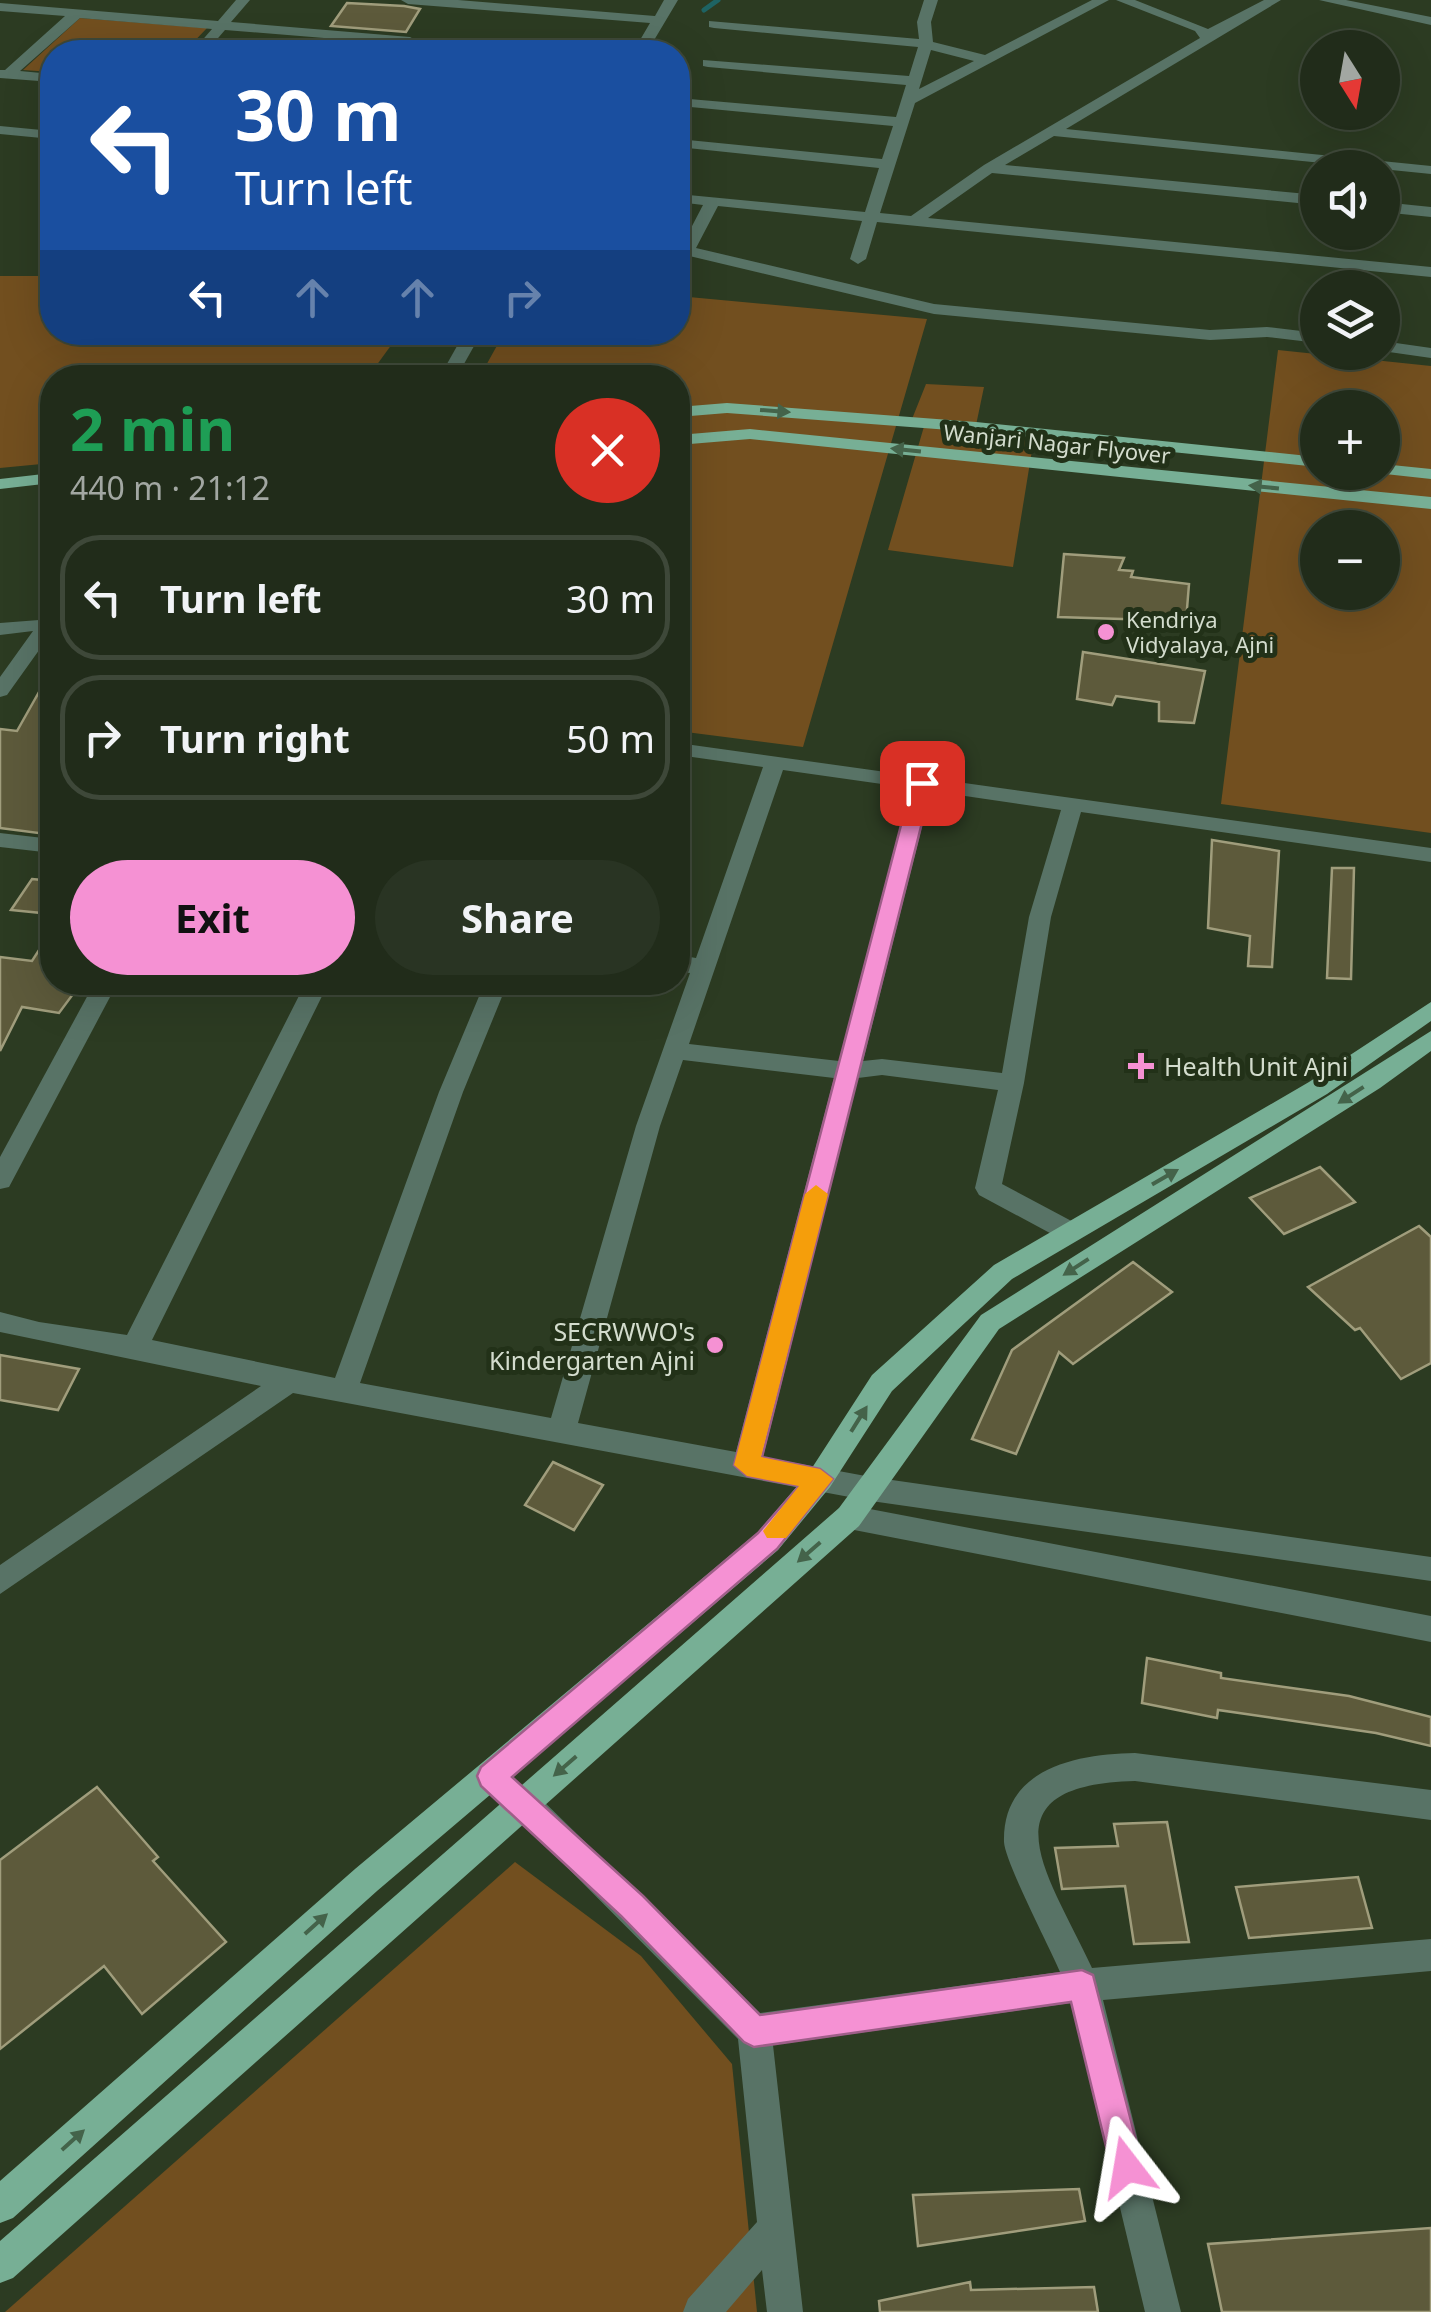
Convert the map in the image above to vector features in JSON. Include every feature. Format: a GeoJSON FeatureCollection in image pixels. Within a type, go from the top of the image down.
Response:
{"type":"FeatureCollection","features":[{"type":"Feature","properties":{"kind":"main road","name":"Wanjari Nagar Flyover"},"geometry":{"type":"LineString","coordinates":[[690,411],[727,408],[957,426],[1300,460]]}},
{"type":"Feature","properties":{"kind":"main road","name":"Wanjari Nagar Flyover"},"geometry":{"type":"LineString","coordinates":[[690,439],[750,434],[1431,504]]}},
{"type":"Feature","properties":{"kind":"main road"},"geometry":{"type":"LineString","coordinates":[[1400,471],[1431,474]]}},
{"type":"Feature","properties":{"kind":"main road"},"geometry":{"type":"LineString","coordinates":[[0,484],[40,479]]}},
{"type":"Feature","properties":{"kind":"main road"},"geometry":{"type":"LineString","coordinates":[[0,500],[40,496]]}},
{"type":"Feature","properties":{"kind":"main road"},"geometry":{"type":"LineString","coordinates":[[0,2205],[366,1880],[768,1541],[820,1479],[882,1383],[1003,1272],[1318,1088],[1431,1010]]}},
{"type":"Feature","properties":{"kind":"main road"},"geometry":{"type":"LineString","coordinates":[[0,2264],[849,1517],[990,1322],[1338,1103],[1431,1039]]}},
{"type":"Feature","properties":{"kind":"main road"},"geometry":{"type":"LineString","coordinates":[[491,1776],[524,1803]]}},
{"type":"Feature","properties":{"kind":"street"},"geometry":{"type":"LineString","coordinates":[[211,40],[243,0]]}},
{"type":"Feature","properties":{"kind":"street"},"geometry":{"type":"LineString","coordinates":[[408,0],[423,23]]}},
{"type":"Feature","properties":{"kind":"street"},"geometry":{"type":"LineString","coordinates":[[647,40],[671,0]]}},
{"type":"Feature","properties":{"kind":"street"},"geometry":{"type":"LineString","coordinates":[[858,260],[926,44],[924,22],[931,0]]}},
{"type":"Feature","properties":{"kind":"street"},"geometry":{"type":"LineString","coordinates":[[907,102],[1102,0]]}},
{"type":"Feature","properties":{"kind":"street"},"geometry":{"type":"LineString","coordinates":[[1124,0],[1200,28],[1207,35]]}},
{"type":"Feature","properties":{"kind":"street"},"geometry":{"type":"LineString","coordinates":[[914,221],[989,168],[1055,132],[1207,35],[1274,0]]}},
{"type":"Feature","properties":{"kind":"street"},"geometry":{"type":"LineString","coordinates":[[1326,0],[1431,21]]}},
{"type":"Feature","properties":{"kind":"street"},"geometry":{"type":"LineString","coordinates":[[0,8],[316,33],[423,23],[659,20]]}},
{"type":"Feature","properties":{"kind":"street"},"geometry":{"type":"LineString","coordinates":[[45,40],[76,14]]}},
{"type":"Feature","properties":{"kind":"street"},"geometry":{"type":"LineString","coordinates":[[714,24],[926,44],[987,60]]}},
{"type":"Feature","properties":{"kind":"street"},"geometry":{"type":"LineString","coordinates":[[310,40],[316,33]]}},
{"type":"Feature","properties":{"kind":"street"},"geometry":{"type":"LineString","coordinates":[[5,74],[40,44]]}},
{"type":"Feature","properties":{"kind":"street"},"geometry":{"type":"LineString","coordinates":[[708,63],[939,85]]}},
{"type":"Feature","properties":{"kind":"street"},"geometry":{"type":"LineString","coordinates":[[5,74],[40,77]]}},
{"type":"Feature","properties":{"kind":"street"},"geometry":{"type":"LineString","coordinates":[[690,103],[900,122]]}},
{"type":"Feature","properties":{"kind":"street"},"geometry":{"type":"LineString","coordinates":[[0,130],[40,134]]}},
{"type":"Feature","properties":{"kind":"street"},"geometry":{"type":"LineString","coordinates":[[1055,132],[1300,195]]}},
{"type":"Feature","properties":{"kind":"street"},"geometry":{"type":"LineString","coordinates":[[690,144],[887,164]]}},
{"type":"Feature","properties":{"kind":"street"},"geometry":{"type":"LineString","coordinates":[[989,168],[1431,170]]}},
{"type":"Feature","properties":{"kind":"street"},"geometry":{"type":"LineString","coordinates":[[690,199],[1431,272]]}},
{"type":"Feature","properties":{"kind":"street"},"geometry":{"type":"LineString","coordinates":[[690,245],[713,201]]}},
{"type":"Feature","properties":{"kind":"street"},"geometry":{"type":"LineString","coordinates":[[1400,209],[1431,212]]}},
{"type":"Feature","properties":{"kind":"street"},"geometry":{"type":"LineString","coordinates":[[690,252],[934,309],[1210,336],[1267,332],[1300,336]]}},
{"type":"Feature","properties":{"kind":"street"},"geometry":{"type":"LineString","coordinates":[[1400,349],[1431,353]]}},
{"type":"Feature","properties":{"kind":"street"},"geometry":{"type":"LineString","coordinates":[[0,629],[40,625]]}},
{"type":"Feature","properties":{"kind":"street"},"geometry":{"type":"LineString","coordinates":[[0,691],[40,637]]}},
{"type":"Feature","properties":{"kind":"street"},"geometry":{"type":"LineString","coordinates":[[690,751],[1431,855]]}},
{"type":"Feature","properties":{"kind":"street"},"geometry":{"type":"LineString","coordinates":[[562,1430],[648,1126],[775,762]]}},
{"type":"Feature","properties":{"kind":"street"},"geometry":{"type":"LineString","coordinates":[[747,1465],[922,783]]}},
{"type":"Feature","properties":{"kind":"street"},"geometry":{"type":"LineString","coordinates":[[1070,1232],[988,1188],[1012,1084],[1040,917],[1073,804]]}},
{"type":"Feature","properties":{"kind":"street"},"geometry":{"type":"LineString","coordinates":[[0,840],[40,845]]}},
{"type":"Feature","properties":{"kind":"street"},"geometry":{"type":"LineString","coordinates":[[690,965],[704,967]]}},
{"type":"Feature","properties":{"kind":"street"},"geometry":{"type":"LineString","coordinates":[[0,1180],[100,995]]}},
{"type":"Feature","properties":{"kind":"street"},"geometry":{"type":"LineString","coordinates":[[135,1347],[311,995]]}},
{"type":"Feature","properties":{"kind":"street"},"geometry":{"type":"LineString","coordinates":[[344,1390],[450,1092],[491,995]]}},
{"type":"Feature","properties":{"kind":"street"},"geometry":{"type":"LineString","coordinates":[[674,1050],[848,1071],[882,1067],[1012,1084]]}},
{"type":"Feature","properties":{"kind":"street"},"geometry":{"type":"LineString","coordinates":[[0,1322],[38,1333],[135,1347],[289,1381],[871,1489],[1431,1569]]}},
{"type":"Feature","properties":{"kind":"street"},"geometry":{"type":"LineString","coordinates":[[0,1582],[289,1381]]}},
{"type":"Feature","properties":{"kind":"street"},"geometry":{"type":"LineString","coordinates":[[849,1517],[1431,1630]]}},
{"type":"Feature","properties":{"kind":"street"},"geometry":{"type":"LineString","coordinates":[[1163,2312],[1082,1985],[1020,1845],[1025,1808],[1053,1780],[1094,1768],[1135,1767],[1431,1805]]}},
{"type":"Feature","properties":{"kind":"street"},"geometry":{"type":"LineString","coordinates":[[524,1803],[754,2031],[784,2312]]}},
{"type":"Feature","properties":{"kind":"street"},"geometry":{"type":"LineString","coordinates":[[754,2031],[1082,1985],[1431,1956]]}},
{"type":"Feature","properties":{"kind":"street"},"geometry":{"type":"LineString","coordinates":[[700,2312],[775,2228]]}},
{"type":"Feature","properties":{"kind":"shaded area"},"geometry":{"type":"Polygon","coordinates":[[[80,18],[207,28],[196,40],[56,40],[80,18]]]}},
{"type":"Feature","properties":{"kind":"shaded area"},"geometry":{"type":"Polygon","coordinates":[[[40,54],[40,71],[23,70],[40,54]]]}},
{"type":"Feature","properties":{"kind":"shaded area"},"geometry":{"type":"Polygon","coordinates":[[[0,276],[40,276],[40,345],[391,345],[377,365],[40,365],[40,464],[0,468],[0,276]]]}},
{"type":"Feature","properties":{"kind":"shaded area"},"geometry":{"type":"Polygon","coordinates":[[[690,297],[927,319],[803,747],[690,733],[690,365],[486,365],[497,345],[690,345],[690,297]]]}},
{"type":"Feature","properties":{"kind":"shaded area"},"geometry":{"type":"Polygon","coordinates":[[[1278,350],[1300,352],[1300,370],[1400,370],[1400,363],[1431,366],[1431,833],[1221,804],[1278,350]]]}},
{"type":"Feature","properties":{"kind":"shaded area"},"geometry":{"type":"Polygon","coordinates":[[[926,384],[984,387],[975,430],[1034,438],[1013,567],[888,550],[925,423],[912,419],[926,384]]]}},
{"type":"Feature","properties":{"kind":"shaded area"},"geometry":{"type":"Polygon","coordinates":[[[515,1862],[641,1956],[732,2064],[757,2312],[5,2312],[515,1862]]]}},
{"type":"Feature","properties":{"kind":"building"},"geometry":{"type":"Polygon","coordinates":[[[347,3],[420,9],[406,32],[331,26],[347,3]]]}},
{"type":"Feature","properties":{"kind":"building"},"geometry":{"type":"Polygon","coordinates":[[[1064,554],[1124,558],[1119,570],[1133,571],[1131,577],[1189,584],[1186,621],[1058,617],[1064,554]]]}},
{"type":"Feature","properties":{"kind":"building"},"geometry":{"type":"Polygon","coordinates":[[[1083,652],[1205,671],[1194,723],[1159,721],[1159,702],[1116,696],[1112,705],[1077,699],[1083,652]]]}},
{"type":"Feature","properties":{"kind":"building"},"geometry":{"type":"Polygon","coordinates":[[[40,690],[40,833],[0,828],[0,729],[17,731],[40,690]]]}},
{"type":"Feature","properties":{"kind":"building"},"geometry":{"type":"Polygon","coordinates":[[[1212,840],[1279,851],[1272,967],[1248,966],[1250,936],[1208,928],[1212,840]]]}},
{"type":"Feature","properties":{"kind":"building"},"geometry":{"type":"Polygon","coordinates":[[[1332,868],[1354,868],[1351,979],[1327,978],[1332,868]]]}},
{"type":"Feature","properties":{"kind":"building"},"geometry":{"type":"Polygon","coordinates":[[[32,879],[40,880],[40,913],[11,910],[32,879]]]}},
{"type":"Feature","properties":{"kind":"building"},"geometry":{"type":"Polygon","coordinates":[[[40,949],[40,995],[72,995],[59,1013],[22,1007],[0,1051],[0,957],[32,961],[40,949]]]}},
{"type":"Feature","properties":{"kind":"building"},"geometry":{"type":"Polygon","coordinates":[[[1320,1167],[1355,1202],[1284,1234],[1250,1198],[1320,1167]]]}},
{"type":"Feature","properties":{"kind":"building"},"geometry":{"type":"Polygon","coordinates":[[[1419,1226],[1431,1237],[1431,1363],[1401,1379],[1360,1328],[1355,1330],[1308,1287],[1419,1226]]]}},
{"type":"Feature","properties":{"kind":"building"},"geometry":{"type":"Polygon","coordinates":[[[1133,1262],[1172,1292],[1073,1364],[1059,1352],[1016,1454],[972,1439],[1012,1350],[1133,1262]]]}},
{"type":"Feature","properties":{"kind":"building"},"geometry":{"type":"Polygon","coordinates":[[[0,1355],[79,1369],[58,1410],[0,1400],[0,1355]]]}},
{"type":"Feature","properties":{"kind":"building"},"geometry":{"type":"Polygon","coordinates":[[[553,1462],[603,1485],[574,1530],[525,1505],[553,1462]]]}},
{"type":"Feature","properties":{"kind":"building"},"geometry":{"type":"Polygon","coordinates":[[[1147,1658],[1221,1673],[1221,1678],[1349,1696],[1431,1717],[1431,1746],[1376,1733],[1218,1710],[1217,1718],[1142,1703],[1147,1658]]]}},
{"type":"Feature","properties":{"kind":"building"},"geometry":{"type":"Polygon","coordinates":[[[97,1787],[158,1857],[153,1861],[226,1942],[142,2014],[104,1966],[0,2049],[0,1860],[97,1787]]]}},
{"type":"Feature","properties":{"kind":"building"},"geometry":{"type":"Polygon","coordinates":[[[1167,1822],[1189,1942],[1134,1944],[1125,1886],[1062,1889],[1055,1848],[1118,1846],[1114,1824],[1167,1822]]]}},
{"type":"Feature","properties":{"kind":"building"},"geometry":{"type":"Polygon","coordinates":[[[1358,1877],[1372,1928],[1249,1938],[1236,1887],[1358,1877]]]}},
{"type":"Feature","properties":{"kind":"building"},"geometry":{"type":"Polygon","coordinates":[[[1079,2189],[1085,2221],[918,2246],[913,2195],[1079,2189]]]}},
{"type":"Feature","properties":{"kind":"building"},"geometry":{"type":"Polygon","coordinates":[[[1431,2228],[1431,2312],[1222,2312],[1208,2244],[1431,2228]]]}},
{"type":"Feature","properties":{"kind":"building"},"geometry":{"type":"Polygon","coordinates":[[[970,2282],[971,2290],[1094,2287],[1098,2312],[880,2312],[879,2301],[970,2282]]]}},
{"type":"Feature","properties":{"kind":"waterway"},"geometry":{"type":"LineString","coordinates":[[704,10],[718,0]]}},
{"type":"Feature","properties":{"kind":"slow traffic"},"geometry":{"type":"LineString","coordinates":[[776,1531],[820,1479],[747,1465],[816,1194]]}},
{"type":"Feature","properties":{"kind":"place","name":"Kendriya Vidyalaya, Ajni"},"geometry":{"type":"Point","coordinates":[1106,632]}},
{"type":"Feature","properties":{"kind":"place","name":"Health Unit Ajni"},"geometry":{"type":"Point","coordinates":[1141,1066]}},
{"type":"Feature","properties":{"kind":"place","name":"SECRWWO's Kindergarten Ajni"},"geometry":{"type":"Point","coordinates":[715,1345]}},
{"type":"Feature","properties":{"kind":"route"},"geometry":{"type":"LineString","coordinates":[[922,783],[747,1465],[820,1479],[768,1541],[491,1776],[632,1906],[754,2031],[1082,1985],[1127,2167]]}}]}
